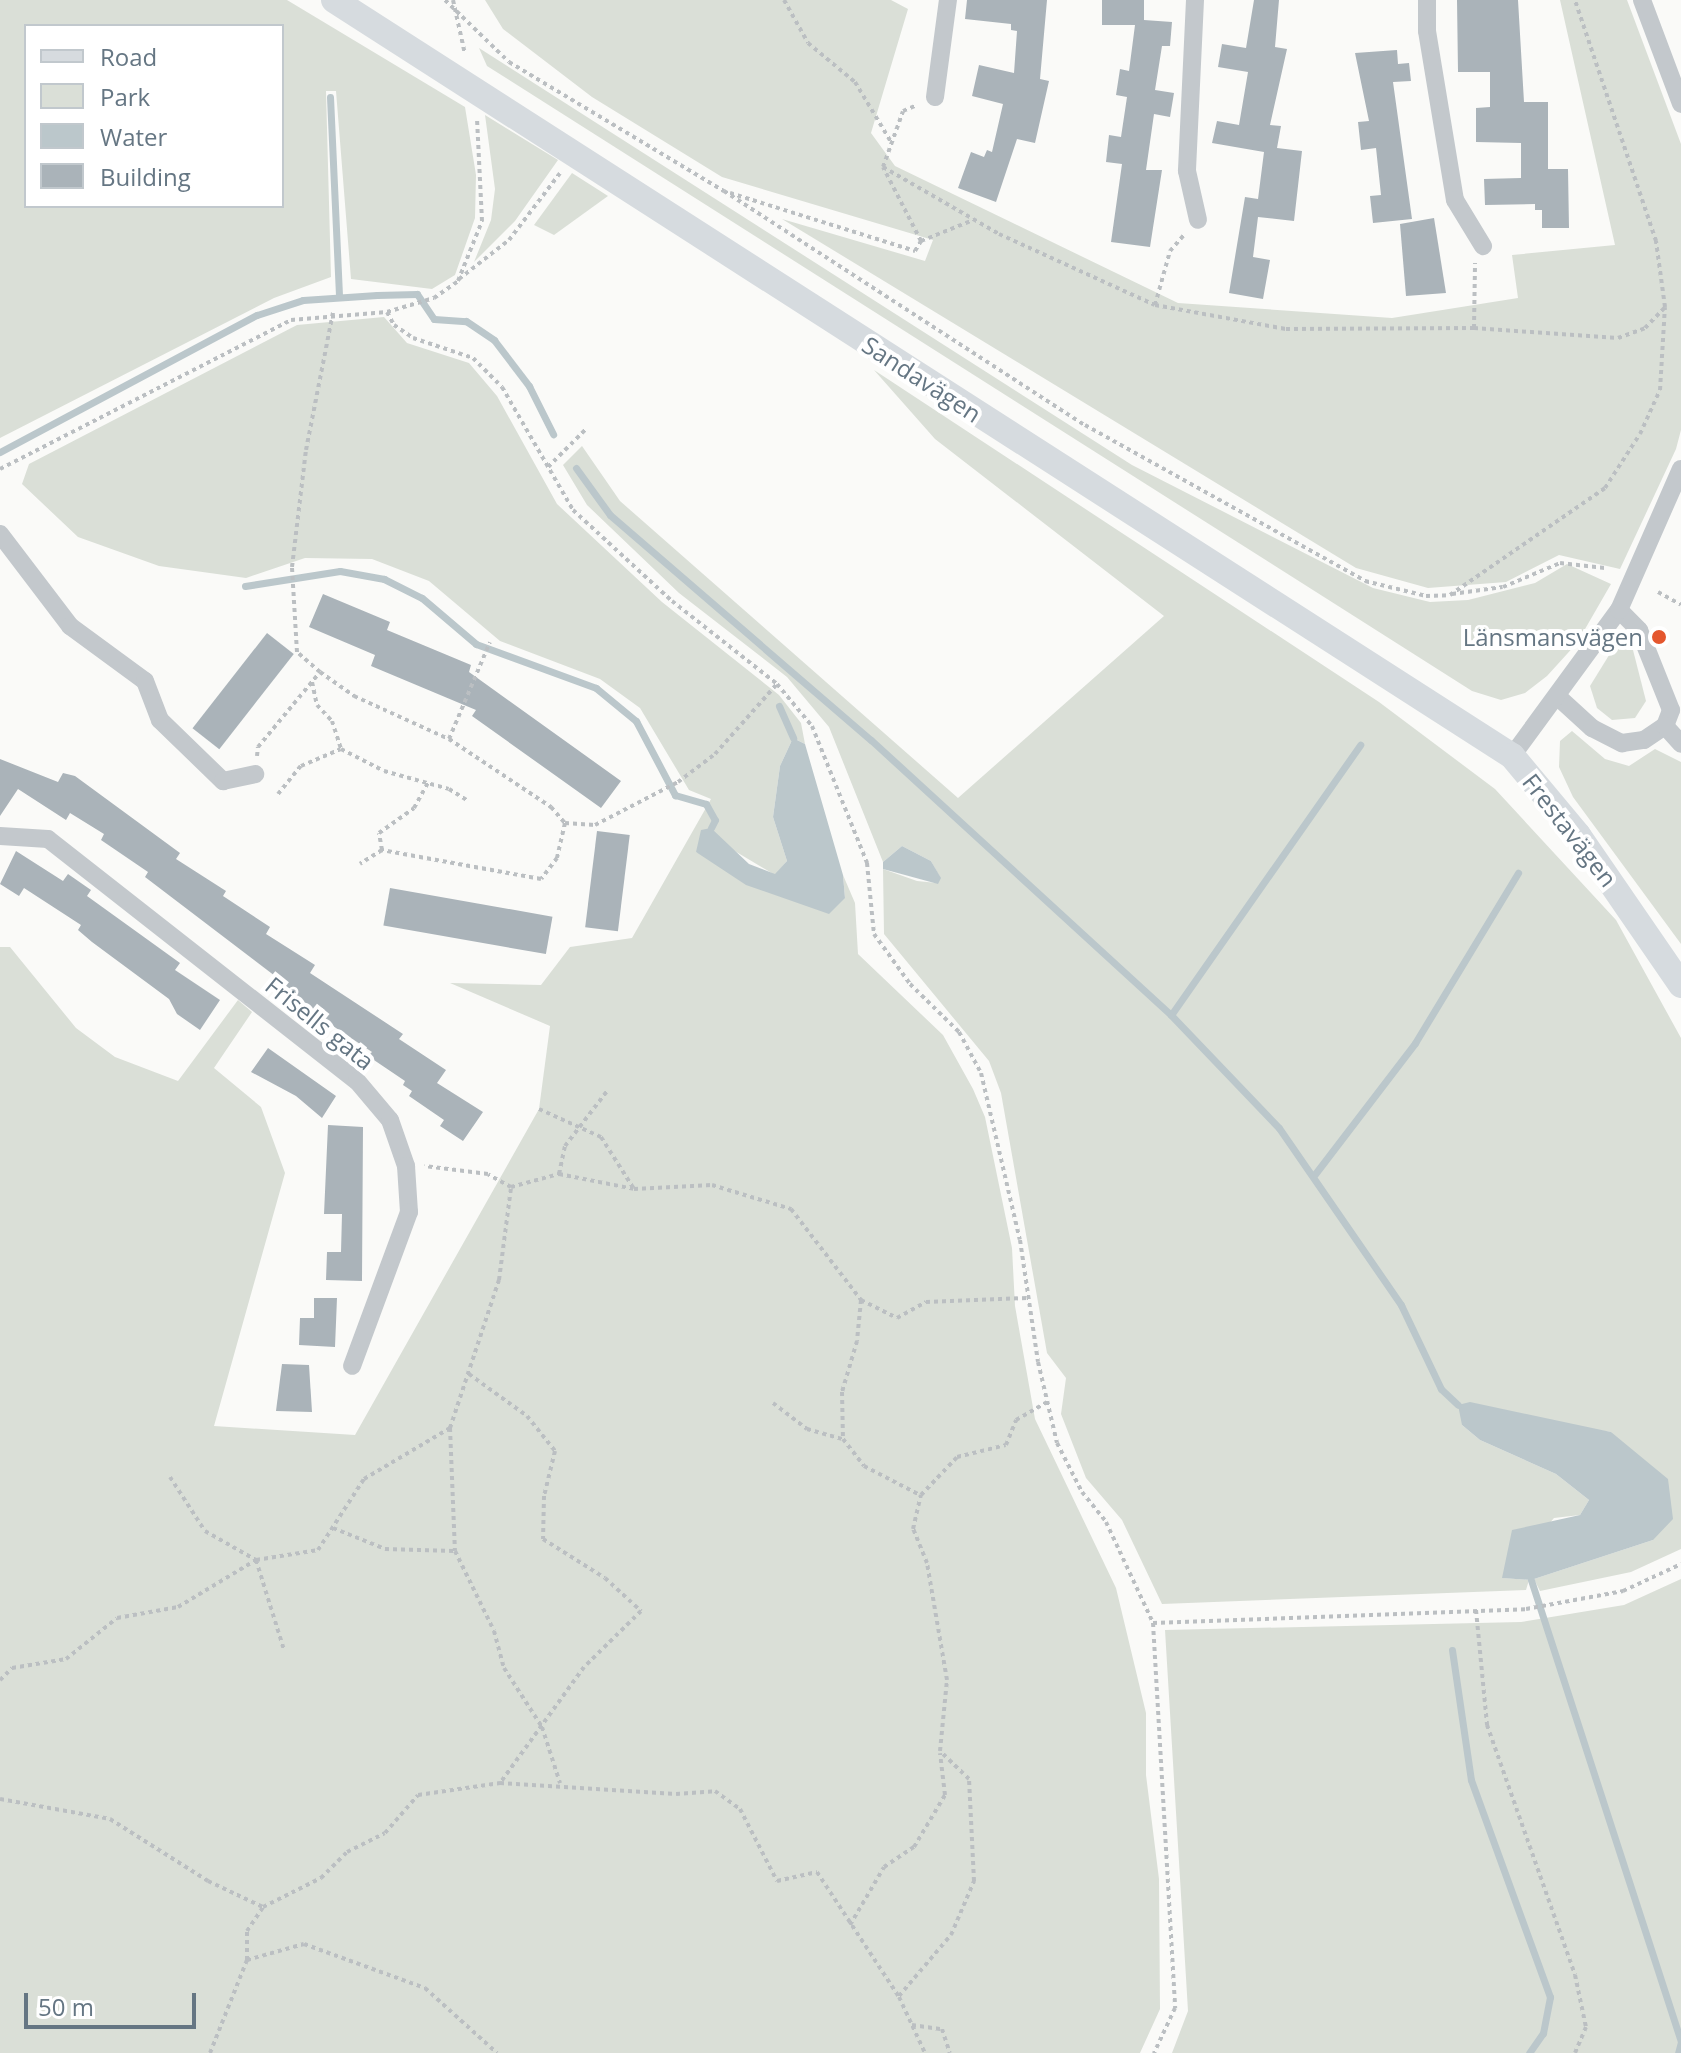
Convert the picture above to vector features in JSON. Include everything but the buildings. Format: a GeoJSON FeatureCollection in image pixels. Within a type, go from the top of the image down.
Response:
{"type":"FeatureCollection","features":[{"type":"Feature","properties":{"kind":"street","name":"Sandavägen"},"geometry":{"type":"LineString","coordinates":[[334,0],[1512,756]]}},
{"type":"Feature","properties":{"kind":"street"},"geometry":{"type":"LineString","coordinates":[[935,97],[948,0]]}},
{"type":"Feature","properties":{"kind":"street"},"geometry":{"type":"LineString","coordinates":[[1195,0],[1187,171],[1198,220]]}},
{"type":"Feature","properties":{"kind":"street"},"geometry":{"type":"LineString","coordinates":[[1427,0],[1427,31],[1455,200],[1483,246]]}},
{"type":"Feature","properties":{"kind":"street"},"geometry":{"type":"LineString","coordinates":[[1642,0],[1681,104]]}},
{"type":"Feature","properties":{"kind":"street","name":"Frestavägen"},"geometry":{"type":"LineString","coordinates":[[1681,469],[1619,610],[1512,756],[1578,835],[1681,985]]}},
{"type":"Feature","properties":{"kind":"street"},"geometry":{"type":"LineString","coordinates":[[0,534],[70,626],[145,681],[160,720],[223,781],[255,774]]}},
{"type":"Feature","properties":{"kind":"street"},"geometry":{"type":"LineString","coordinates":[[1558,697],[1592,728],[1622,743],[1644,740],[1665,726],[1671,710],[1639,630],[1619,610]]}},
{"type":"Feature","properties":{"kind":"street"},"geometry":{"type":"LineString","coordinates":[[1665,726],[1681,744]]}},
{"type":"Feature","properties":{"kind":"street","name":"Frisells gata"},"geometry":{"type":"LineString","coordinates":[[0,836],[48,839],[357,1081],[390,1120],[406,1166],[409,1212],[352,1366]]}},
{"type":"Feature","properties":{"kind":"path"},"geometry":{"type":"LineString","coordinates":[[445,0],[454,2],[509,62],[724,191],[1085,425],[1365,581],[1426,596],[1450,595],[1503,587],[1560,563],[1605,568]]}},
{"type":"Feature","properties":{"kind":"path"},"geometry":{"type":"LineString","coordinates":[[784,0],[808,43],[855,82],[891,142]]}},
{"type":"Feature","properties":{"kind":"path"},"geometry":{"type":"LineString","coordinates":[[1450,595],[1605,488],[1640,434],[1660,390],[1665,307],[1656,241],[1575,0]]}},
{"type":"Feature","properties":{"kind":"path"},"geometry":{"type":"LineString","coordinates":[[454,2],[465,54]]}},
{"type":"Feature","properties":{"kind":"path"},"geometry":{"type":"LineString","coordinates":[[921,241],[883,167],[903,111],[935,97]]}},
{"type":"Feature","properties":{"kind":"path"},"geometry":{"type":"LineString","coordinates":[[458,281],[482,221],[477,113]]}},
{"type":"Feature","properties":{"kind":"path"},"geometry":{"type":"LineString","coordinates":[[0,469],[291,320],[333,312],[387,312],[434,298],[509,240],[573,155]]}},
{"type":"Feature","properties":{"kind":"path"},"geometry":{"type":"LineString","coordinates":[[883,167],[973,220],[1155,305],[1286,329],[1474,328],[1618,338],[1645,328],[1665,307]]}},
{"type":"Feature","properties":{"kind":"path"},"geometry":{"type":"LineString","coordinates":[[724,191],[915,251],[921,241],[973,220]]}},
{"type":"Feature","properties":{"kind":"path"},"geometry":{"type":"LineString","coordinates":[[1155,305],[1170,251],[1198,220]]}},
{"type":"Feature","properties":{"kind":"path"},"geometry":{"type":"LineString","coordinates":[[1474,328],[1471,271],[1483,246]]}},
{"type":"Feature","properties":{"kind":"path"},"geometry":{"type":"LineString","coordinates":[[333,312],[306,450],[292,567],[296,587],[297,652],[320,672],[354,696],[449,739],[551,807],[565,823],[595,825],[678,782],[715,754],[777,684]]}},
{"type":"Feature","properties":{"kind":"path"},"geometry":{"type":"LineString","coordinates":[[387,312],[394,325],[413,338],[473,358],[502,387],[573,510],[672,601],[777,684],[812,726],[867,863],[874,934],[910,984],[959,1032],[981,1073],[1020,1240],[1027,1298],[1057,1443],[1082,1492],[1106,1522],[1153,1623],[1158,1770],[1171,1874],[1175,2008],[1154,2053]]}},
{"type":"Feature","properties":{"kind":"path"},"geometry":{"type":"LineString","coordinates":[[548,467],[587,428]]}},
{"type":"Feature","properties":{"kind":"path"},"geometry":{"type":"LineString","coordinates":[[1658,592],[1681,605]]}},
{"type":"Feature","properties":{"kind":"path"},"geometry":{"type":"LineString","coordinates":[[449,739],[490,642]]}},
{"type":"Feature","properties":{"kind":"path"},"geometry":{"type":"LineString","coordinates":[[255,774],[258,747],[320,672]]}},
{"type":"Feature","properties":{"kind":"path"},"geometry":{"type":"LineString","coordinates":[[312,682],[317,705],[332,721],[341,749],[384,771],[428,783],[468,801]]}},
{"type":"Feature","properties":{"kind":"path"},"geometry":{"type":"LineString","coordinates":[[278,794],[301,766],[341,749]]}},
{"type":"Feature","properties":{"kind":"path"},"geometry":{"type":"LineString","coordinates":[[382,850],[379,833],[414,808],[428,783]]}},
{"type":"Feature","properties":{"kind":"path"},"geometry":{"type":"LineString","coordinates":[[360,864],[382,850],[541,879],[557,858],[565,823]]}},
{"type":"Feature","properties":{"kind":"path"},"geometry":{"type":"LineString","coordinates":[[559,1174],[565,1146],[607,1091]]}},
{"type":"Feature","properties":{"kind":"path"},"geometry":{"type":"LineString","coordinates":[[539,1109],[582,1124],[601,1137],[634,1189]]}},
{"type":"Feature","properties":{"kind":"path"},"geometry":{"type":"LineString","coordinates":[[406,1166],[456,1167],[511,1187],[559,1174],[634,1189],[712,1185],[791,1209],[861,1300],[897,1318],[926,1302],[1027,1298]]}},
{"type":"Feature","properties":{"kind":"path"},"geometry":{"type":"LineString","coordinates":[[511,1187],[499,1280],[450,1428],[455,1551],[494,1631],[504,1668],[542,1727],[560,1783]]}},
{"type":"Feature","properties":{"kind":"path"},"geometry":{"type":"LineString","coordinates":[[843,1439],[842,1392],[857,1341],[861,1300]]}},
{"type":"Feature","properties":{"kind":"path"},"geometry":{"type":"LineString","coordinates":[[469,1374],[527,1416],[555,1451],[544,1496],[543,1539],[605,1578],[641,1611],[584,1667],[500,1783]]}},
{"type":"Feature","properties":{"kind":"path"},"geometry":{"type":"LineString","coordinates":[[850,1925],[884,1867],[914,1847],[945,1795],[940,1751],[947,1680],[927,1563],[913,1529],[921,1495],[957,1457],[1006,1445],[1016,1420],[1047,1402]]}},
{"type":"Feature","properties":{"kind":"path"},"geometry":{"type":"LineString","coordinates":[[773,1403],[807,1429],[843,1439],[864,1466],[921,1495]]}},
{"type":"Feature","properties":{"kind":"path"},"geometry":{"type":"LineString","coordinates":[[0,1680],[12,1668],[66,1659],[117,1618],[178,1607],[256,1560],[318,1550],[364,1479],[450,1428]]}},
{"type":"Feature","properties":{"kind":"path"},"geometry":{"type":"LineString","coordinates":[[170,1477],[205,1531],[256,1560],[284,1650]]}},
{"type":"Feature","properties":{"kind":"path"},"geometry":{"type":"LineString","coordinates":[[333,1528],[385,1549],[455,1551]]}},
{"type":"Feature","properties":{"kind":"path"},"geometry":{"type":"LineString","coordinates":[[1153,1623],[1526,1609],[1623,1591],[1681,1564]]}},
{"type":"Feature","properties":{"kind":"path"},"geometry":{"type":"LineString","coordinates":[[1476,1610],[1487,1725],[1575,1975],[1586,2027],[1575,2053]]}},
{"type":"Feature","properties":{"kind":"path"},"geometry":{"type":"LineString","coordinates":[[899,1997],[951,1935],[974,1881],[969,1779],[940,1751]]}},
{"type":"Feature","properties":{"kind":"path"},"geometry":{"type":"LineString","coordinates":[[210,2053],[247,1960],[247,1931],[263,1907],[321,1878],[347,1852],[385,1833],[418,1795],[500,1783],[560,1783],[676,1794],[715,1791],[740,1809],[777,1881],[817,1872],[899,1997],[925,2053]]}},
{"type":"Feature","properties":{"kind":"path"},"geometry":{"type":"LineString","coordinates":[[0,1799],[110,1819],[208,1881],[263,1907]]}},
{"type":"Feature","properties":{"kind":"path"},"geometry":{"type":"LineString","coordinates":[[247,1960],[304,1944],[425,1988],[497,2053]]}},
{"type":"Feature","properties":{"kind":"path"},"geometry":{"type":"LineString","coordinates":[[912,2025],[942,2029],[950,2053]]}},
{"type":"Feature","properties":{"kind":"green space"},"geometry":{"type":"Polygon","coordinates":[[[0,0],[287,0],[465,107],[476,175],[475,218],[455,275],[432,289],[351,279],[336,91],[326,91],[331,277],[274,298],[0,438],[0,0]]]}},
{"type":"Feature","properties":{"kind":"green space"},"geometry":{"type":"Polygon","coordinates":[[[485,0],[891,0],[908,9],[871,133],[895,166],[1178,303],[1392,318],[1518,298],[1512,255],[1615,245],[1560,0],[1627,0],[1681,144],[1681,430],[1676,449],[1620,569],[1559,555],[1506,582],[1428,588],[1356,568],[782,219],[925,261],[933,240],[722,177],[592,97],[503,29],[485,0]]]}},
{"type":"Feature","properties":{"kind":"green space"},"geometry":{"type":"Polygon","coordinates":[[[479,48],[1132,465],[1373,588],[1430,602],[1468,600],[1535,583],[1567,564],[1611,584],[1577,643],[1547,676],[1525,693],[1501,700],[1472,691],[487,66],[479,48]]]}},
{"type":"Feature","properties":{"kind":"green space"},"geometry":{"type":"Polygon","coordinates":[[[485,115],[558,160],[515,221],[474,262],[491,220],[495,189],[485,115]]]}},
{"type":"Feature","properties":{"kind":"green space"},"geometry":{"type":"Polygon","coordinates":[[[572,173],[608,196],[554,235],[534,225],[572,173]]]}},
{"type":"Feature","properties":{"kind":"green space"},"geometry":{"type":"Polygon","coordinates":[[[384,317],[407,343],[469,363],[497,396],[557,504],[662,602],[779,695],[801,723],[805,744],[793,738],[780,766],[773,817],[787,861],[775,875],[723,844],[696,852],[845,898],[843,875],[855,903],[858,954],[943,1035],[973,1089],[985,1117],[1012,1248],[1015,1306],[1035,1419],[1116,1588],[1146,1713],[1146,1775],[1159,1879],[1160,2009],[1140,2053],[0,2053],[0,947],[10,947],[76,1028],[115,1057],[178,1081],[238,1000],[252,1012],[214,1068],[261,1107],[285,1173],[214,1426],[355,1435],[539,1109],[550,1026],[450,983],[541,985],[570,947],[632,938],[711,799],[689,790],[640,708],[600,679],[500,641],[429,581],[372,559],[305,558],[246,578],[159,566],[78,537],[22,484],[29,464],[297,325],[384,317]]]}},
{"type":"Feature","properties":{"kind":"green space"},"geometry":{"type":"Polygon","coordinates":[[[874,370],[1379,702],[1495,789],[1616,920],[1681,1038],[1681,1549],[1631,1572],[1540,1591],[1534,1579],[1653,1540],[1611,1432],[1556,1424],[1462,1425],[1480,1440],[1556,1474],[1589,1500],[1580,1515],[1554,1518],[1503,1578],[1529,1580],[1526,1590],[1162,1604],[1122,1520],[1086,1478],[1061,1414],[1066,1378],[1047,1353],[1001,1093],[989,1061],[884,934],[883,869],[917,881],[937,883],[940,877],[931,861],[902,846],[883,862],[829,727],[787,677],[679,593],[587,505],[563,465],[582,446],[620,501],[958,798],[1164,616],[935,439],[874,370]]]}},
{"type":"Feature","properties":{"kind":"green space"},"geometry":{"type":"Polygon","coordinates":[[[1619,639],[1633,650],[1646,701],[1635,718],[1612,720],[1597,708],[1590,686],[1619,639]]]}},
{"type":"Feature","properties":{"kind":"green space"},"geometry":{"type":"Polygon","coordinates":[[[1572,731],[1605,759],[1629,766],[1655,749],[1681,762],[1681,944],[1573,797],[1559,767],[1560,741],[1572,731]]]}},
{"type":"Feature","properties":{"kind":"green space"},"geometry":{"type":"Polygon","coordinates":[[[1681,1579],[1681,2053],[1172,2053],[1188,2011],[1165,1630],[1521,1622],[1624,1605],[1681,1579]]]}},
{"type":"Feature","properties":{"kind":"water"},"geometry":{"type":"Polygon","coordinates":[[[793,738],[805,744],[843,875],[845,898],[829,914],[746,885],[696,852],[701,830],[711,828],[749,864],[775,874],[787,861],[773,817],[780,766],[793,738]]]}},
{"type":"Feature","properties":{"kind":"water"},"geometry":{"type":"Polygon","coordinates":[[[902,846],[931,861],[941,878],[938,884],[883,869],[883,862],[902,846]]]}},
{"type":"Feature","properties":{"kind":"water"},"geometry":{"type":"Polygon","coordinates":[[[1470,1402],[1611,1432],[1668,1479],[1673,1519],[1653,1540],[1531,1580],[1502,1578],[1512,1530],[1580,1515],[1589,1500],[1556,1474],[1480,1440],[1462,1425],[1458,1405],[1470,1402]]]}},
{"type":"Feature","properties":{"kind":"waterway"},"geometry":{"type":"LineString","coordinates":[[330,97],[339,297]]}},
{"type":"Feature","properties":{"kind":"waterway"},"geometry":{"type":"LineString","coordinates":[[0,452],[257,315],[303,300],[377,295],[417,294],[434,319],[466,321],[494,340],[529,386],[553,434]]}},
{"type":"Feature","properties":{"kind":"waterway"},"geometry":{"type":"LineString","coordinates":[[576,468],[610,515],[871,740],[1171,1015],[1279,1128],[1401,1305],[1441,1389],[1458,1405]]}},
{"type":"Feature","properties":{"kind":"waterway"},"geometry":{"type":"LineString","coordinates":[[245,586],[340,571],[384,579],[422,598],[476,644],[596,688],[636,721],[675,795],[706,804],[715,820],[711,828]]}},
{"type":"Feature","properties":{"kind":"waterway"},"geometry":{"type":"LineString","coordinates":[[779,706],[793,738]]}},
{"type":"Feature","properties":{"kind":"waterway"},"geometry":{"type":"LineString","coordinates":[[1171,1015],[1360,745]]}},
{"type":"Feature","properties":{"kind":"waterway"},"geometry":{"type":"LineString","coordinates":[[1315,1174],[1415,1043],[1518,873]]}},
{"type":"Feature","properties":{"kind":"waterway"},"geometry":{"type":"LineString","coordinates":[[1531,1580],[1681,2042],[1678,2053]]}},
{"type":"Feature","properties":{"kind":"waterway"},"geometry":{"type":"LineString","coordinates":[[1452,1650],[1471,1780],[1550,1997],[1543,2033],[1529,2053]]}},
{"type":"Feature","properties":{"kind":"place","name":"Länsmansvägen"},"geometry":{"type":"Point","coordinates":[1659,637]}}]}
